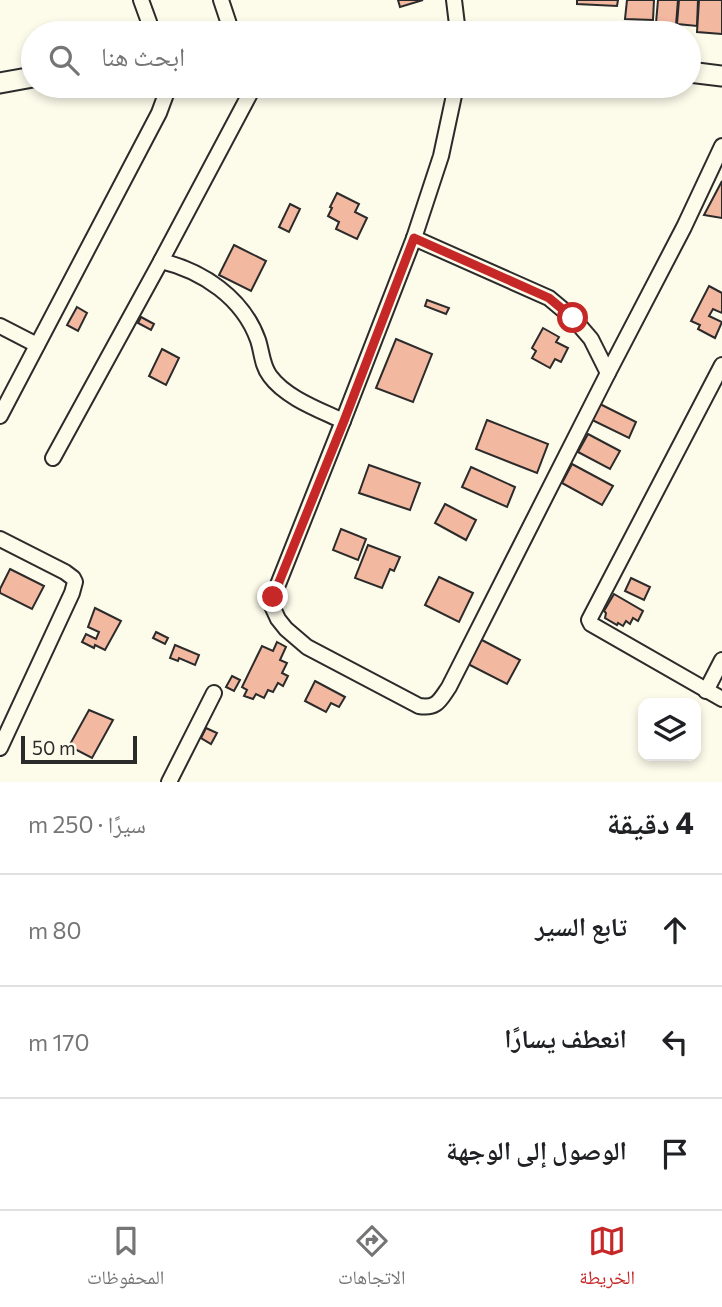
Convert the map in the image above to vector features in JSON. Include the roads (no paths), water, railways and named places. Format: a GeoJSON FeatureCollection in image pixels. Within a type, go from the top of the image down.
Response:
{"type":"FeatureCollection","features":[{"type":"Feature","properties":{"kind":"main road"},"geometry":{"type":"LineString","coordinates":[[701,73],[722,76]]}},
{"type":"Feature","properties":{"kind":"main road"},"geometry":{"type":"LineString","coordinates":[[0,83],[21,79]]}},
{"type":"Feature","properties":{"kind":"street"},"geometry":{"type":"LineString","coordinates":[[141,0],[149,21]]}},
{"type":"Feature","properties":{"kind":"street"},"geometry":{"type":"LineString","coordinates":[[221,0],[228,21]]}},
{"type":"Feature","properties":{"kind":"street"},"geometry":{"type":"LineString","coordinates":[[454,0],[457,21]]}},
{"type":"Feature","properties":{"kind":"street"},"geometry":{"type":"LineString","coordinates":[[0,416],[165,98]]}},
{"type":"Feature","properties":{"kind":"street"},"geometry":{"type":"LineString","coordinates":[[53,458],[248,98]]}},
{"type":"Feature","properties":{"kind":"street"},"geometry":{"type":"LineString","coordinates":[[453,98],[440,156],[414,238],[273,597],[272,606],[286,629],[307,647],[419,706],[434,705],[449,687],[684,227],[722,146]]}},
{"type":"Feature","properties":{"kind":"street"},"geometry":{"type":"LineString","coordinates":[[414,238],[549,298],[573,318],[591,339],[608,373]]}},
{"type":"Feature","properties":{"kind":"street"},"geometry":{"type":"LineString","coordinates":[[161,261],[185,269],[223,292],[240,307],[250,321],[269,375],[299,400],[344,421]]}},
{"type":"Feature","properties":{"kind":"street"},"geometry":{"type":"LineString","coordinates":[[0,326],[37,345]]}},
{"type":"Feature","properties":{"kind":"street"},"geometry":{"type":"LineString","coordinates":[[722,365],[589,620],[591,624],[722,699]]}},
{"type":"Feature","properties":{"kind":"street"},"geometry":{"type":"LineString","coordinates":[[0,539],[65,572],[75,582],[0,748]]}},
{"type":"Feature","properties":{"kind":"street"},"geometry":{"type":"LineString","coordinates":[[706,691],[722,660]]}},
{"type":"Feature","properties":{"kind":"street"},"geometry":{"type":"LineString","coordinates":[[169,782],[214,693]]}}]}
